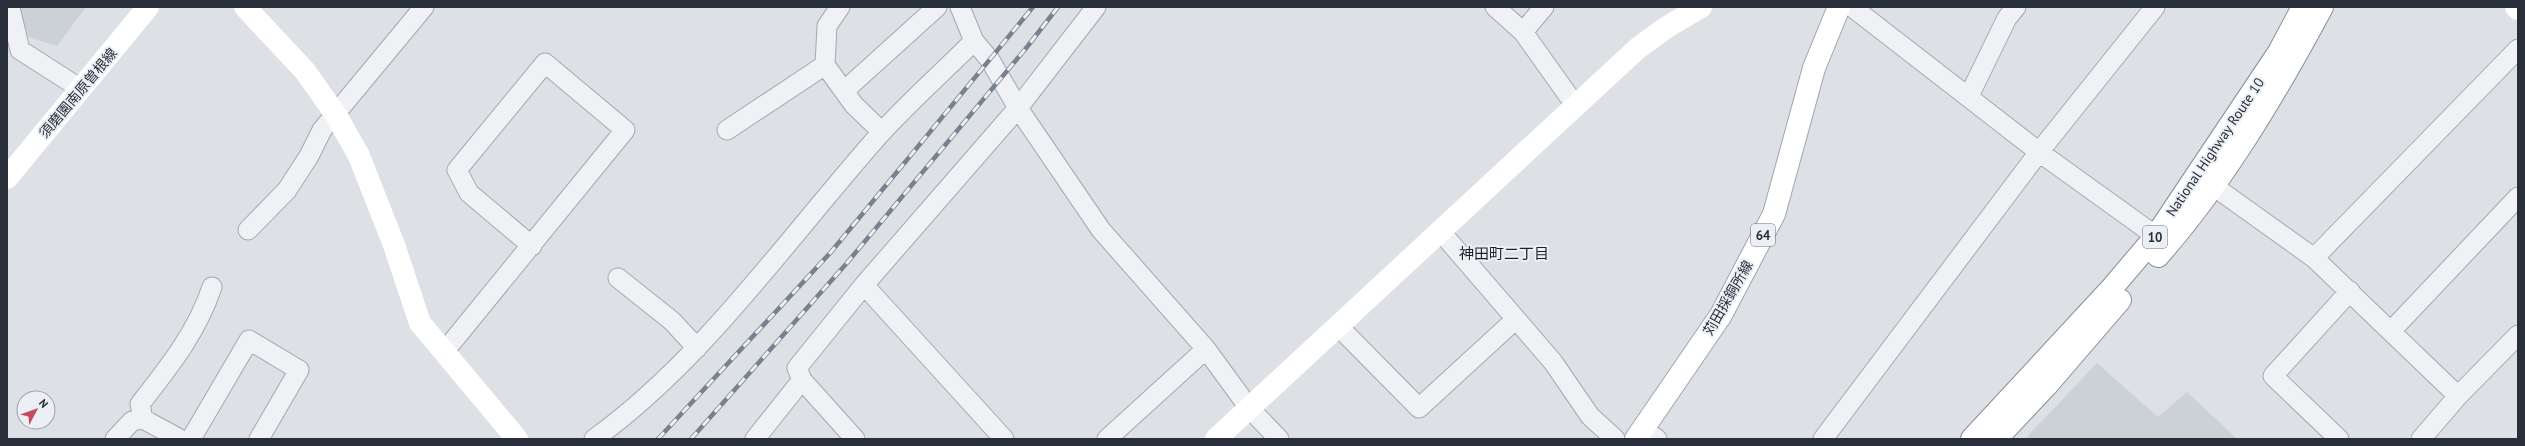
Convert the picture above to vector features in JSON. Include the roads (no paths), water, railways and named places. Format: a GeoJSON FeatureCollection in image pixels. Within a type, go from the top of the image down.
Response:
{"type":"FeatureCollection","features":[{"type":"Feature","properties":{"kind":"main road","name":"須磨園南原曽根線"},"geometry":{"type":"LineString","coordinates":[[7,178],[148,7]]}},
{"type":"Feature","properties":{"kind":"main road"},"geometry":{"type":"LineString","coordinates":[[245,7],[305,71],[336,115],[359,156],[394,245],[420,323],[517,439]]}},
{"type":"Feature","properties":{"kind":"main road"},"geometry":{"type":"LineString","coordinates":[[1216,439],[1638,48],[1667,27],[1701,7]]}},
{"type":"Feature","properties":{"kind":"main road","name":"苅田採銅所線"},"geometry":{"type":"LineString","coordinates":[[1646,436],[1720,315],[1774,214],[1814,68],[1839,7]]}},
{"type":"Feature","properties":{"kind":"main road","name":"National Highway Route 10"},"geometry":{"type":"LineString","coordinates":[[1972,439],[2111,289],[2162,241],[2279,52],[2302,7]]}},
{"type":"Feature","properties":{"kind":"main road","name":"National Highway Route 10"},"geometry":{"type":"LineString","coordinates":[[1996,439],[2046,386],[2162,241],[2212,185],[2271,100],[2322,7]]}},
{"type":"Feature","properties":{"kind":"street"},"geometry":{"type":"LineString","coordinates":[[7,7],[11,12],[20,50],[81,89]]}},
{"type":"Feature","properties":{"kind":"street"},"geometry":{"type":"LineString","coordinates":[[248,230],[287,190],[310,156],[322,130],[336,115],[424,7]]}},
{"type":"Feature","properties":{"kind":"street"},"geometry":{"type":"LineString","coordinates":[[840,7],[826,26],[825,65],[854,105],[882,132]]}},
{"type":"Feature","properties":{"kind":"street"},"geometry":{"type":"LineString","coordinates":[[844,91],[936,7]]}},
{"type":"Feature","properties":{"kind":"street"},"geometry":{"type":"LineString","coordinates":[[960,7],[974,41],[990,60],[1018,108],[1101,230],[1206,349],[1249,408],[1279,439]]}},
{"type":"Feature","properties":{"kind":"street"},"geometry":{"type":"LineString","coordinates":[[855,439],[802,380],[797,368],[864,285],[1018,108],[1096,7]]}},
{"type":"Feature","properties":{"kind":"street"},"geometry":{"type":"LineString","coordinates":[[1495,7],[1523,32],[1575,106]]}},
{"type":"Feature","properties":{"kind":"street"},"geometry":{"type":"LineString","coordinates":[[1523,32],[1544,7]]}},
{"type":"Feature","properties":{"kind":"street"},"geometry":{"type":"LineString","coordinates":[[1852,7],[1969,96],[2039,152],[2162,241]]}},
{"type":"Feature","properties":{"kind":"street"},"geometry":{"type":"LineString","coordinates":[[1969,96],[2007,18],[2016,7]]}},
{"type":"Feature","properties":{"kind":"street"},"geometry":{"type":"LineString","coordinates":[[1823,439],[2039,152],[2155,7]]}},
{"type":"Feature","properties":{"kind":"street"},"geometry":{"type":"LineString","coordinates":[[594,439],[630,413],[697,348],[882,132],[974,41]]}},
{"type":"Feature","properties":{"kind":"street"},"geometry":{"type":"LineString","coordinates":[[2314,258],[2518,49]]}},
{"type":"Feature","properties":{"kind":"street"},"geometry":{"type":"LineString","coordinates":[[444,352],[532,246],[625,130],[545,63],[457,170],[469,193],[532,246]]}},
{"type":"Feature","properties":{"kind":"street"},"geometry":{"type":"LineString","coordinates":[[727,130],[825,65]]}},
{"type":"Feature","properties":{"kind":"street"},"geometry":{"type":"LineString","coordinates":[[2212,185],[2314,258],[2392,330],[2458,396]]}},
{"type":"Feature","properties":{"kind":"street"},"geometry":{"type":"LineString","coordinates":[[2392,330],[2518,197]]}},
{"type":"Feature","properties":{"kind":"street"},"geometry":{"type":"LineString","coordinates":[[1441,232],[1553,362],[1590,416],[1615,439]]}},
{"type":"Feature","properties":{"kind":"street"},"geometry":{"type":"LineString","coordinates":[[618,278],[672,321],[697,348]]}},
{"type":"Feature","properties":{"kind":"street"},"geometry":{"type":"LineString","coordinates":[[864,285],[1004,439]]}},
{"type":"Feature","properties":{"kind":"street"},"geometry":{"type":"LineString","coordinates":[[143,419],[140,404],[180,351],[203,314],[212,287]]}},
{"type":"Feature","properties":{"kind":"street"},"geometry":{"type":"LineString","coordinates":[[2339,439],[2273,376],[2350,291]]}},
{"type":"Feature","properties":{"kind":"street"},"geometry":{"type":"LineString","coordinates":[[1338,326],[1419,408],[1516,319]]}},
{"type":"Feature","properties":{"kind":"street"},"geometry":{"type":"LineString","coordinates":[[2421,439],[2458,396],[2518,335]]}},
{"type":"Feature","properties":{"kind":"street"},"geometry":{"type":"LineString","coordinates":[[191,439],[249,340],[298,370],[259,439]]}},
{"type":"Feature","properties":{"kind":"street"},"geometry":{"type":"LineString","coordinates":[[1107,439],[1206,349]]}},
{"type":"Feature","properties":{"kind":"street"},"geometry":{"type":"LineString","coordinates":[[755,439],[802,380]]}},
{"type":"Feature","properties":{"kind":"street"},"geometry":{"type":"LineString","coordinates":[[115,439],[132,421],[143,419],[180,439]]}},
{"type":"Feature","properties":{"kind":"railway"},"geometry":{"type":"LineString","coordinates":[[658,439],[831,252],[1033,7]]}},
{"type":"Feature","properties":{"kind":"railway"},"geometry":{"type":"LineString","coordinates":[[691,439],[846,264],[1027,47],[1058,7]]}},
{"type":"Feature","properties":{"kind":"district","name":"神田町二丁目"},"geometry":{"type":"Point","coordinates":[1504,253]}}]}
